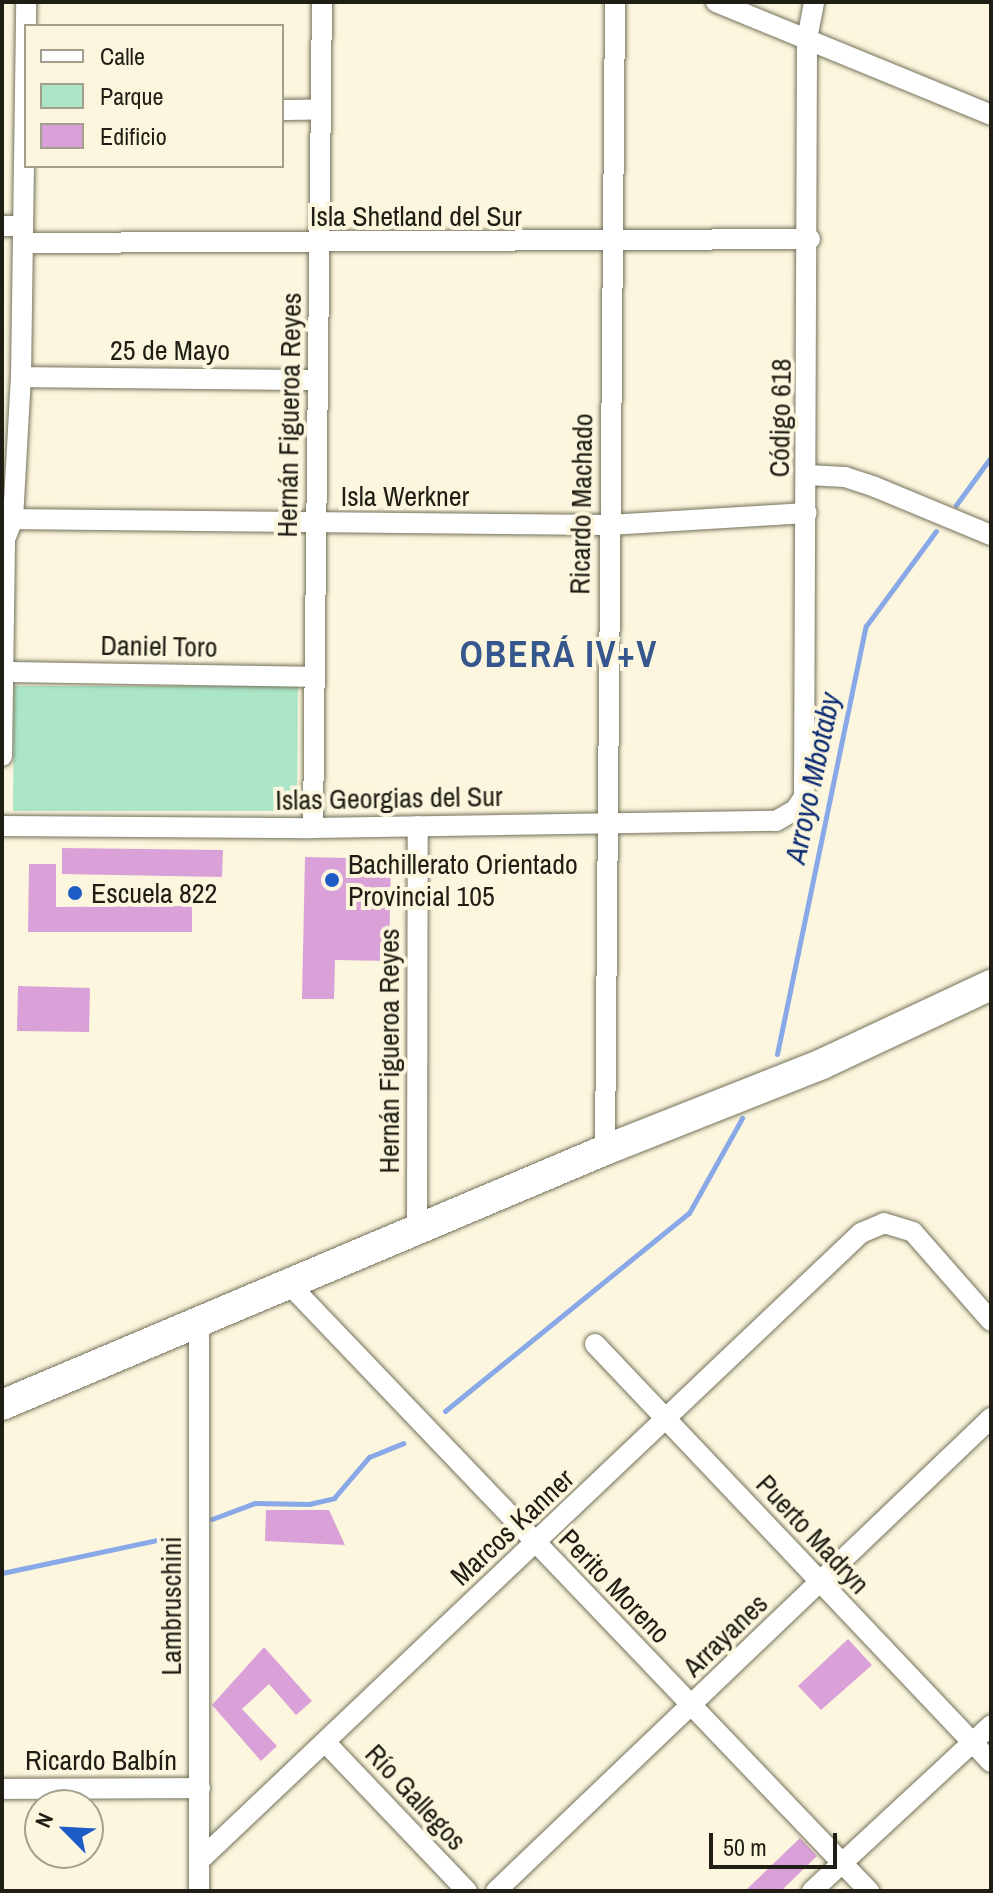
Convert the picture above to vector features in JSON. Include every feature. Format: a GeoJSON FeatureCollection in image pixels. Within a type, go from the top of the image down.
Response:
{"type":"FeatureCollection","features":[{"type":"Feature","properties":{"kind":"street"},"geometry":{"type":"LineString","coordinates":[[26,2],[26,24]]}},
{"type":"Feature","properties":{"kind":"street","name":"Hernán Figueroa Reyes"},"geometry":{"type":"LineString","coordinates":[[313,828],[322,2]]}},
{"type":"Feature","properties":{"kind":"street","name":"Ricardo Machado"},"geometry":{"type":"LineString","coordinates":[[605,1150],[604,823],[615,2]]}},
{"type":"Feature","properties":{"kind":"street"},"geometry":{"type":"LineString","coordinates":[[716,2],[991,115]]}},
{"type":"Feature","properties":{"kind":"street","name":"Código 618"},"geometry":{"type":"LineString","coordinates":[[776,821],[795,810],[804,797],[810,239],[807,39],[814,2]]}},
{"type":"Feature","properties":{"kind":"street"},"geometry":{"type":"LineString","coordinates":[[284,110],[321,109]]}},
{"type":"Feature","properties":{"kind":"street"},"geometry":{"type":"LineString","coordinates":[[2,756],[5,539],[21,377],[24,168]]}},
{"type":"Feature","properties":{"kind":"street","name":"Isla Shetland del Sur"},"geometry":{"type":"LineString","coordinates":[[2,226],[23,235],[319,245],[810,239]]}},
{"type":"Feature","properties":{"kind":"street","name":"25 de Mayo"},"geometry":{"type":"LineString","coordinates":[[21,377],[318,380]]}},
{"type":"Feature","properties":{"kind":"street"},"geometry":{"type":"LineString","coordinates":[[807,475],[845,477],[991,535]]}},
{"type":"Feature","properties":{"kind":"street","name":"Isla Werkner"},"geometry":{"type":"LineString","coordinates":[[7,519],[609,525],[807,513]]}},
{"type":"Feature","properties":{"kind":"street","name":"Daniel Toro"},"geometry":{"type":"LineString","coordinates":[[3,672],[314,677]]}},
{"type":"Feature","properties":{"kind":"street","name":"Islas Georgias del Sur"},"geometry":{"type":"LineString","coordinates":[[2,826],[313,828],[776,821]]}},
{"type":"Feature","properties":{"kind":"street","name":"Hernán Figueroa Reyes"},"geometry":{"type":"LineString","coordinates":[[417,1229],[418,826]]}},
{"type":"Feature","properties":{"kind":"street"},"geometry":{"type":"LineString","coordinates":[[2,1405],[605,1150],[822,1064],[991,985]]}},
{"type":"Feature","properties":{"kind":"street","name":"Marcos Kanner"},"geometry":{"type":"LineString","coordinates":[[200,1860],[861,1233],[884,1223],[913,1232],[991,1321]]}},
{"type":"Feature","properties":{"kind":"street","name":"Perito Moreno"},"geometry":{"type":"LineString","coordinates":[[289,1284],[869,1891]]}},
{"type":"Feature","properties":{"kind":"street","name":"Lambruschini"},"geometry":{"type":"LineString","coordinates":[[199,1322],[199,1891]]}},
{"type":"Feature","properties":{"kind":"street","name":"Puerto Madryn"},"geometry":{"type":"LineString","coordinates":[[595,1344],[991,1762]]}},
{"type":"Feature","properties":{"kind":"street","name":"Arrayanes"},"geometry":{"type":"LineString","coordinates":[[496,1891],[991,1418]]}},
{"type":"Feature","properties":{"kind":"street"},"geometry":{"type":"LineString","coordinates":[[812,1891],[991,1725]]}},
{"type":"Feature","properties":{"kind":"street","name":"Río Gallegos"},"geometry":{"type":"LineString","coordinates":[[325,1742],[467,1891]]}},
{"type":"Feature","properties":{"kind":"street","name":"Ricardo Balbín"},"geometry":{"type":"LineString","coordinates":[[2,1789],[200,1788]]}},
{"type":"Feature","properties":{"kind":"green space"},"geometry":{"type":"Polygon","coordinates":[[[14,686],[298,686],[297,811],[13,811],[14,686]]]}},
{"type":"Feature","properties":{"kind":"building"},"geometry":{"type":"Polygon","coordinates":[[[62,848],[223,850],[222,877],[62,874],[62,848]]]}},
{"type":"Feature","properties":{"kind":"building"},"geometry":{"type":"Polygon","coordinates":[[[305,857],[391,859],[389,961],[335,960],[334,999],[302,999],[305,857]]]}},
{"type":"Feature","properties":{"kind":"building"},"geometry":{"type":"Polygon","coordinates":[[[29,864],[56,864],[56,907],[192,906],[192,932],[28,932],[29,864]]]}},
{"type":"Feature","properties":{"kind":"building"},"geometry":{"type":"Polygon","coordinates":[[[18,986],[90,988],[89,1032],[17,1031],[18,986]]]}},
{"type":"Feature","properties":{"kind":"building"},"geometry":{"type":"Polygon","coordinates":[[[266,1510],[329,1510],[345,1545],[265,1541],[266,1510]]]}},
{"type":"Feature","properties":{"kind":"building"},"geometry":{"type":"Polygon","coordinates":[[[848,1639],[872,1665],[821,1710],[798,1686],[848,1639]]]}},
{"type":"Feature","properties":{"kind":"building"},"geometry":{"type":"Polygon","coordinates":[[[264,1647],[312,1701],[296,1715],[269,1684],[242,1709],[277,1746],[261,1761],[212,1705],[264,1647]]]}},
{"type":"Feature","properties":{"kind":"building"},"geometry":{"type":"Polygon","coordinates":[[[800,1838],[817,1856],[781,1891],[745,1891],[800,1838]]]}},
{"type":"Feature","properties":{"kind":"waterway","name":"Arroyo Mbotaby"},"geometry":{"type":"LineString","coordinates":[[956,505],[991,457]]}},
{"type":"Feature","properties":{"kind":"waterway","name":"Arroyo Mbotaby"},"geometry":{"type":"LineString","coordinates":[[777,1054],[866,626],[936,531]]}},
{"type":"Feature","properties":{"kind":"waterway","name":"Arroyo Mbotaby"},"geometry":{"type":"LineString","coordinates":[[445,1411],[689,1213],[742,1118]]}},
{"type":"Feature","properties":{"kind":"waterway","name":"Arroyo Mbotaby"},"geometry":{"type":"LineString","coordinates":[[212,1519],[255,1503],[309,1504],[334,1498],[369,1457],[403,1443]]}},
{"type":"Feature","properties":{"kind":"waterway","name":"Arroyo Mbotaby"},"geometry":{"type":"LineString","coordinates":[[2,1573],[157,1540]]}},
{"type":"Feature","properties":{"kind":"place","name":"Bachillerato Orientado Provincial 105"},"geometry":{"type":"Point","coordinates":[332,880]}},
{"type":"Feature","properties":{"kind":"place","name":"Escuela 822"},"geometry":{"type":"Point","coordinates":[75,893]}},
{"type":"Feature","properties":{"kind":"district","name":"OBERÁ IV+V"},"geometry":{"type":"Point","coordinates":[559,655]}}]}
